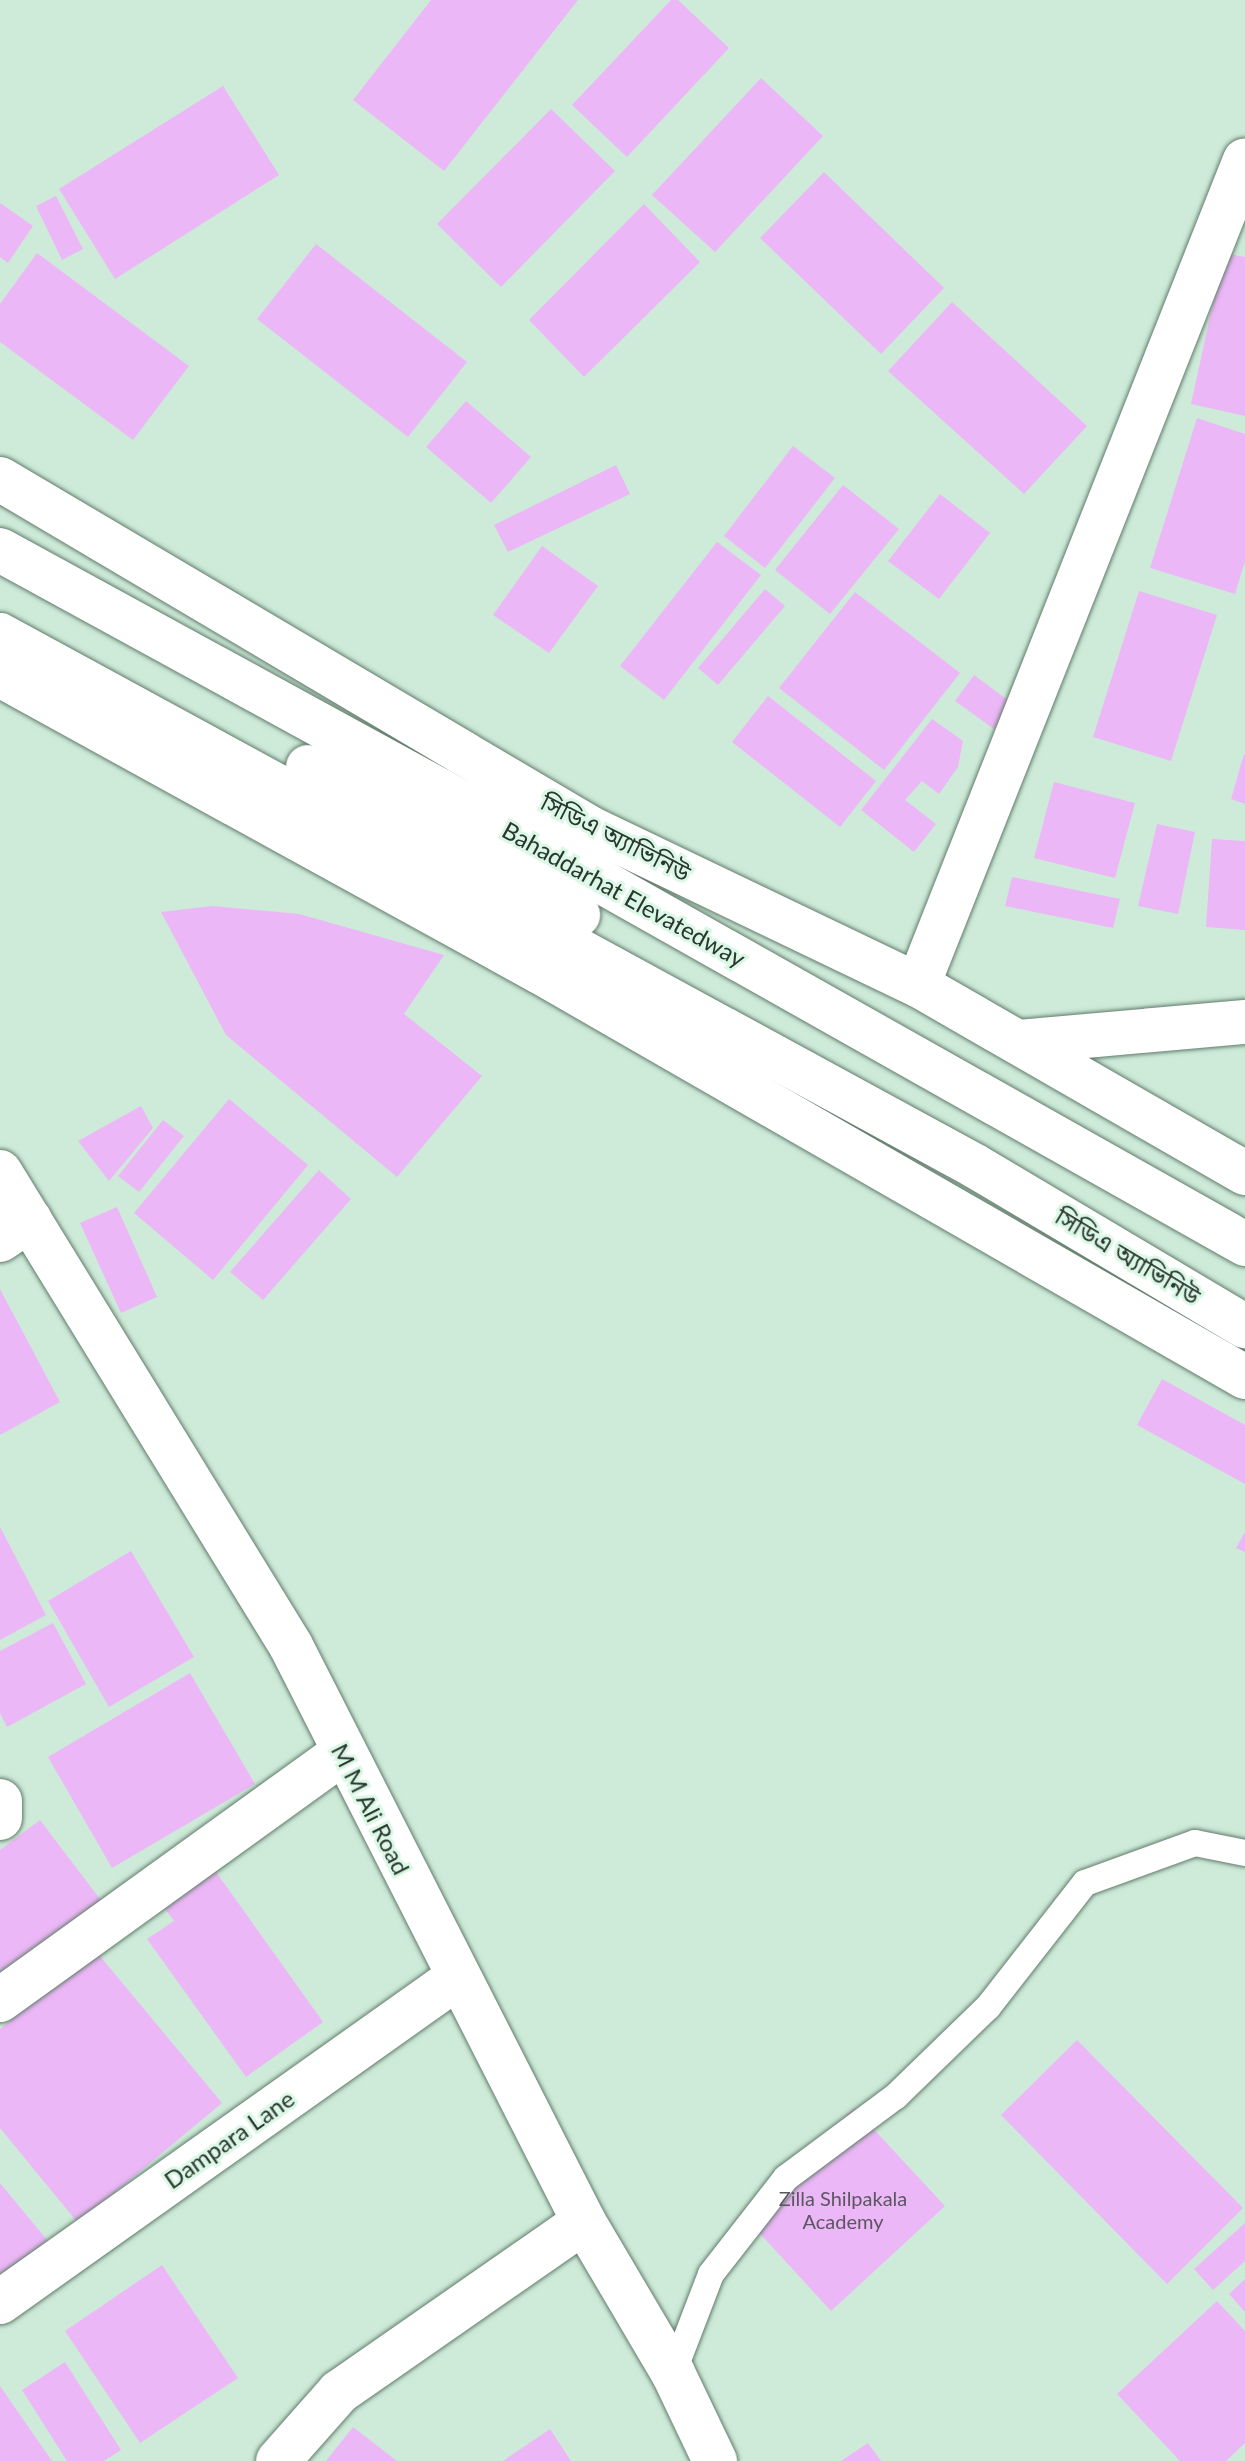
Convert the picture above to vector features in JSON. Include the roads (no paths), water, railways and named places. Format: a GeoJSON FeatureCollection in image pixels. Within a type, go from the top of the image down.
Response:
{"type":"FeatureCollection","features":[{"type":"Feature","properties":{"kind":"main road"},"geometry":{"type":"LineString","coordinates":[[918,985],[1245,160]]}},
{"type":"Feature","properties":{"kind":"main road","name":"সিডিএ অ্যাভিনিউ"},"geometry":{"type":"LineString","coordinates":[[0,479],[590,828],[918,985],[1245,1173]]}},
{"type":"Feature","properties":{"kind":"main road","name":"Bahaddarhat Elevatedway"},"geometry":{"type":"LineString","coordinates":[[0,550],[453,797],[1245,1244]]}},
{"type":"Feature","properties":{"kind":"main road","name":"Bahaddarhat Elevatedway"},"geometry":{"type":"LineString","coordinates":[[0,602],[472,855],[1245,1291]]}},
{"type":"Feature","properties":{"kind":"main road","name":"সিডিএ অ্যাভিনিউ"},"geometry":{"type":"LineString","coordinates":[[0,635],[975,1166],[1245,1326]]}},
{"type":"Feature","properties":{"kind":"main road"},"geometry":{"type":"LineString","coordinates":[[0,675],[540,972],[1245,1377]]}},
{"type":"Feature","properties":{"kind":"main road"},"geometry":{"type":"LineString","coordinates":[[1019,1042],[1245,1022]]}},
{"type":"Feature","properties":{"kind":"main road","name":"M M Ali Road"},"geometry":{"type":"LineString","coordinates":[[0,1172],[15,1230],[291,1646],[342,1753],[584,2222],[673,2373],[715,2461]]}},
{"type":"Feature","properties":{"kind":"main road"},"geometry":{"type":"LineString","coordinates":[[0,2000],[342,1753]]}},
{"type":"Feature","properties":{"kind":"main road"},"geometry":{"type":"LineString","coordinates":[[0,1801],[0,1818]]}},
{"type":"Feature","properties":{"kind":"main road","name":"Dampara Lane"},"geometry":{"type":"LineString","coordinates":[[0,2302],[458,1977]]}},
{"type":"Feature","properties":{"kind":"main road"},"geometry":{"type":"LineString","coordinates":[[278,2461],[339,2392],[584,2222]]}},
{"type":"Feature","properties":{"kind":"lane"},"geometry":{"type":"LineString","coordinates":[[673,2373],[711,2274],[786,2178],[896,2096],[988,2007],[1085,1883],[1195,1843],[1245,1853]]}}]}
